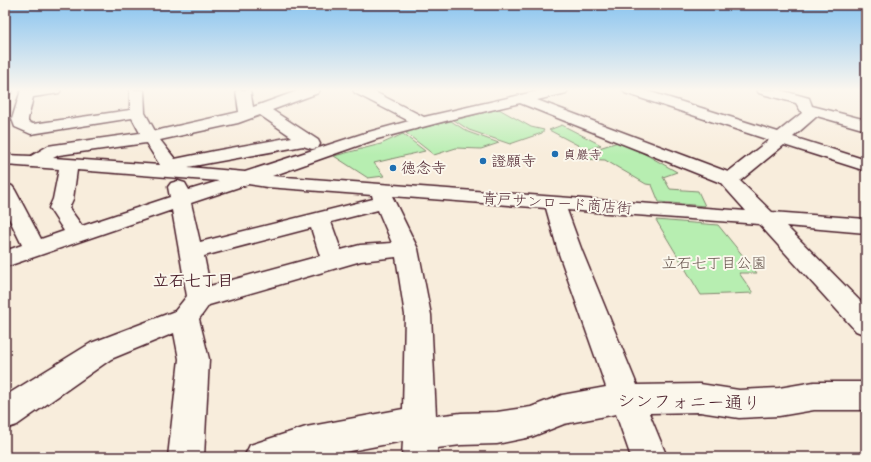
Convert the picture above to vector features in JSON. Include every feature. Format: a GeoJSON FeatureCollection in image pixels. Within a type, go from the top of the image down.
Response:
{"type":"FeatureCollection","features":[{"type":"Feature","properties":{"kind":"street"},"geometry":{"type":"LineString","coordinates":[[20,112],[21,124],[31,129],[137,113],[169,170],[181,200],[192,252],[194,359],[186,457]]}},
{"type":"Feature","properties":{"kind":"street"},"geometry":{"type":"LineString","coordinates":[[5,172],[33,162],[54,150],[150,137],[254,112],[306,140],[323,152]]}},
{"type":"Feature","properties":{"kind":"street"},"geometry":{"type":"LineString","coordinates":[[402,112],[422,122]]}},
{"type":"Feature","properties":{"kind":"street"},"geometry":{"type":"LineString","coordinates":[[5,259],[371,136],[468,112]]}},
{"type":"Feature","properties":{"kind":"street"},"geometry":{"type":"LineString","coordinates":[[555,112],[728,179],[866,324]]}},
{"type":"Feature","properties":{"kind":"street"},"geometry":{"type":"LineString","coordinates":[[697,112],[866,166]]}},
{"type":"Feature","properties":{"kind":"street"},"geometry":{"type":"LineString","coordinates":[[728,179],[735,176],[810,115],[810,112]]}},
{"type":"Feature","properties":{"kind":"street"},"geometry":{"type":"LineString","coordinates":[[817,112],[866,125]]}},
{"type":"Feature","properties":{"kind":"street"},"geometry":{"type":"LineString","coordinates":[[169,170],[214,156],[306,140]]}},
{"type":"Feature","properties":{"kind":"street","name":"青戸サンロード商店街"},"geometry":{"type":"LineString","coordinates":[[5,160],[169,170],[248,178],[382,196],[554,202],[866,226]]}},
{"type":"Feature","properties":{"kind":"street"},"geometry":{"type":"LineString","coordinates":[[69,164],[63,199],[59,208],[76,235]]}},
{"type":"Feature","properties":{"kind":"street"},"geometry":{"type":"LineString","coordinates":[[5,190],[35,248]]}},
{"type":"Feature","properties":{"kind":"street"},"geometry":{"type":"LineString","coordinates":[[192,252],[319,219],[382,196],[406,249],[418,315],[419,438]]}},
{"type":"Feature","properties":{"kind":"street"},"geometry":{"type":"LineString","coordinates":[[554,202],[571,255],[649,457]]}},
{"type":"Feature","properties":{"kind":"street"},"geometry":{"type":"LineString","coordinates":[[319,219],[333,260]]}},
{"type":"Feature","properties":{"kind":"street"},"geometry":{"type":"LineString","coordinates":[[5,414],[102,351],[193,308],[333,260],[371,251],[406,249]]}},
{"type":"Feature","properties":{"kind":"street","name":"シンフォニー通り"},"geometry":{"type":"LineString","coordinates":[[262,457],[306,443],[419,438],[461,428],[497,428],[531,422],[562,410],[610,400],[700,398],[739,404],[779,402],[814,396],[866,396]]}},
{"type":"Feature","properties":{"kind":"green space"},"geometry":{"type":"Polygon","coordinates":[[[489,112],[504,112],[531,127],[544,130],[542,133],[510,144],[469,130],[454,120],[489,112]]]}},
{"type":"Feature","properties":{"kind":"green space"},"geometry":{"type":"Polygon","coordinates":[[[451,121],[468,132],[499,143],[481,149],[456,148],[434,155],[406,133],[412,130],[451,121]]]}},
{"type":"Feature","properties":{"kind":"green space"},"geometry":{"type":"Polygon","coordinates":[[[562,125],[601,145],[587,150],[549,130],[562,125]]]}},
{"type":"Feature","properties":{"kind":"green space"},"geometry":{"type":"Polygon","coordinates":[[[403,134],[425,151],[374,163],[384,176],[368,178],[334,156],[381,144],[403,134]]]}},
{"type":"Feature","properties":{"kind":"green space"},"geometry":{"type":"Polygon","coordinates":[[[618,142],[636,149],[677,172],[663,177],[670,189],[698,191],[705,206],[659,202],[652,185],[646,184],[605,160],[579,159],[599,148],[618,142]]]}},
{"type":"Feature","properties":{"kind":"green space","name":"立石七丁目公園"},"geometry":{"type":"Polygon","coordinates":[[[656,220],[718,225],[757,273],[739,273],[753,293],[701,295],[656,220]]]}},
{"type":"Feature","properties":{"kind":"place","name":"貞巖寺"},"geometry":{"type":"Point","coordinates":[555,154]}},
{"type":"Feature","properties":{"kind":"place","name":"證願寺"},"geometry":{"type":"Point","coordinates":[483,161]}},
{"type":"Feature","properties":{"kind":"place","name":"徳念寺"},"geometry":{"type":"Point","coordinates":[393,168]}},
{"type":"Feature","properties":{"kind":"district","name":"立石七丁目"},"geometry":{"type":"Point","coordinates":[193,280]}}]}
